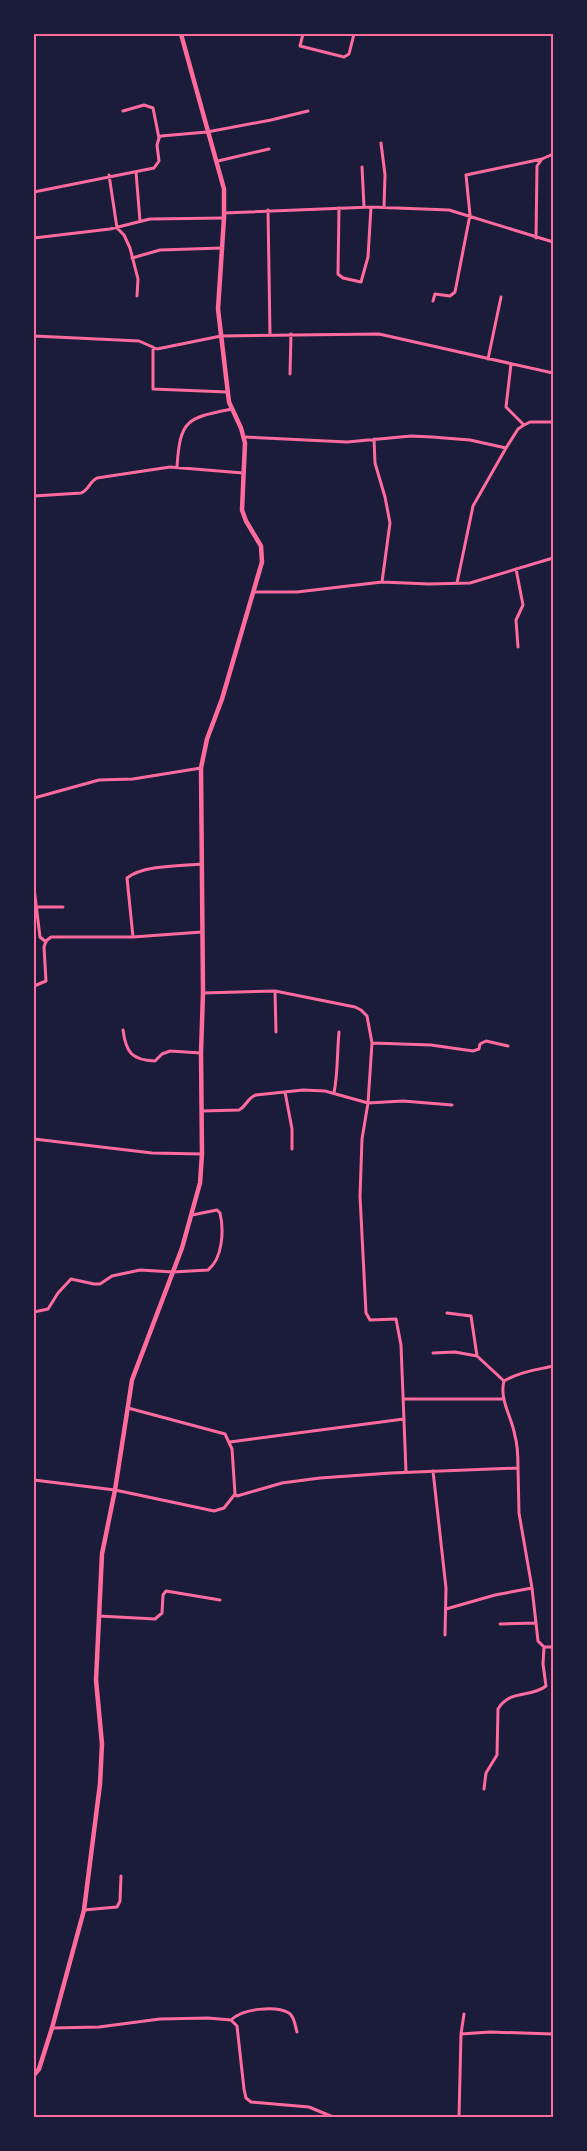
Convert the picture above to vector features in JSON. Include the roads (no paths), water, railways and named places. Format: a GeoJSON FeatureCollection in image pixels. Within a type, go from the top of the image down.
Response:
{"type":"FeatureCollection","features":[{"type":"Feature","properties":{"kind":"street"},"geometry":{"type":"LineString","coordinates":[[34,2075],[39,2069],[52,2028],[84,1910],[100,1784],[102,1744],[96,1680],[103,1544],[115,1490],[132,1380],[173,1272],[192,1215],[200,1183],[202,1154],[201,1053],[203,992],[201,768],[207,739],[222,699],[262,562],[262,553],[242,510],[244,437],[227,392],[221,336],[218,293],[224,216],[224,189],[218,161],[207,132],[182,34]]}},
{"type":"Feature","properties":{"kind":"street"},"geometry":{"type":"LineString","coordinates":[[302,34],[300,46],[344,58],[349,54],[354,34]]}},
{"type":"Feature","properties":{"kind":"street"},"geometry":{"type":"LineString","coordinates":[[34,192],[109,175],[154,168],[159,164],[158,138],[153,108],[144,105],[123,111]]}},
{"type":"Feature","properties":{"kind":"street"},"geometry":{"type":"LineString","coordinates":[[158,138],[207,132],[308,111]]}},
{"type":"Feature","properties":{"kind":"street"},"geometry":{"type":"LineString","coordinates":[[381,143],[385,175],[384,207]]}},
{"type":"Feature","properties":{"kind":"street"},"geometry":{"type":"LineString","coordinates":[[218,161],[269,149]]}},
{"type":"Feature","properties":{"kind":"street"},"geometry":{"type":"LineString","coordinates":[[433,301],[435,294],[450,296],[455,292],[470,215],[468,174],[542,159],[553,154]]}},
{"type":"Feature","properties":{"kind":"street"},"geometry":{"type":"LineString","coordinates":[[536,238],[537,170],[542,159]]}},
{"type":"Feature","properties":{"kind":"street"},"geometry":{"type":"LineString","coordinates":[[362,167],[364,207]]}},
{"type":"Feature","properties":{"kind":"street"},"geometry":{"type":"LineString","coordinates":[[136,172],[140,221]]}},
{"type":"Feature","properties":{"kind":"street"},"geometry":{"type":"LineString","coordinates":[[109,175],[117,228],[124,235],[138,280],[136,296]]}},
{"type":"Feature","properties":{"kind":"street"},"geometry":{"type":"LineString","coordinates":[[339,208],[338,274],[343,278],[361,282],[368,257],[371,206]]}},
{"type":"Feature","properties":{"kind":"street"},"geometry":{"type":"LineString","coordinates":[[34,238],[117,228],[140,221],[224,216],[268,210],[371,206],[449,210],[553,242]]}},
{"type":"Feature","properties":{"kind":"street"},"geometry":{"type":"LineString","coordinates":[[268,210],[270,334]]}},
{"type":"Feature","properties":{"kind":"street"},"geometry":{"type":"LineString","coordinates":[[132,258],[160,250],[222,248]]}},
{"type":"Feature","properties":{"kind":"street"},"geometry":{"type":"LineString","coordinates":[[488,359],[500,297]]}},
{"type":"Feature","properties":{"kind":"street"},"geometry":{"type":"LineString","coordinates":[[290,374],[291,334]]}},
{"type":"Feature","properties":{"kind":"street"},"geometry":{"type":"LineString","coordinates":[[34,336],[139,341],[157,350],[221,336],[379,334],[414,340],[553,373]]}},
{"type":"Feature","properties":{"kind":"street"},"geometry":{"type":"LineString","coordinates":[[153,347],[153,389],[227,392]]}},
{"type":"Feature","properties":{"kind":"street"},"geometry":{"type":"LineString","coordinates":[[511,364],[506,407],[524,425]]}},
{"type":"Feature","properties":{"kind":"street"},"geometry":{"type":"LineString","coordinates":[[177,467],[180,436],[184,426],[206,414],[232,409]]}},
{"type":"Feature","properties":{"kind":"street"},"geometry":{"type":"LineString","coordinates":[[456,583],[473,506],[506,448],[518,429],[524,425],[530,422],[553,422]]}},
{"type":"Feature","properties":{"kind":"street"},"geometry":{"type":"LineString","coordinates":[[244,437],[347,442],[432,436],[479,442],[506,448]]}},
{"type":"Feature","properties":{"kind":"street"},"geometry":{"type":"LineString","coordinates":[[374,439],[375,463],[390,523],[382,582]]}},
{"type":"Feature","properties":{"kind":"street"},"geometry":{"type":"LineString","coordinates":[[34,496],[81,493],[88,489],[96,478],[177,467],[243,473]]}},
{"type":"Feature","properties":{"kind":"street"},"geometry":{"type":"LineString","coordinates":[[254,592],[297,592],[382,582],[456,583],[482,580],[553,558]]}},
{"type":"Feature","properties":{"kind":"street"},"geometry":{"type":"LineString","coordinates":[[516,569],[523,605],[516,620],[518,647]]}},
{"type":"Feature","properties":{"kind":"street"},"geometry":{"type":"LineString","coordinates":[[34,798],[99,780],[133,779],[201,768]]}},
{"type":"Feature","properties":{"kind":"street"},"geometry":{"type":"LineString","coordinates":[[133,937],[127,878],[132,874],[146,870],[202,864]]}},
{"type":"Feature","properties":{"kind":"street"},"geometry":{"type":"LineString","coordinates":[[34,888],[40,937],[46,942]]}},
{"type":"Feature","properties":{"kind":"street"},"geometry":{"type":"LineString","coordinates":[[36,907],[63,906]]}},
{"type":"Feature","properties":{"kind":"street"},"geometry":{"type":"LineString","coordinates":[[34,986],[43,983],[47,977],[46,942],[51,937],[133,937],[203,932]]}},
{"type":"Feature","properties":{"kind":"street"},"geometry":{"type":"LineString","coordinates":[[203,992],[275,991],[361,1010],[367,1016],[372,1043],[368,1102],[362,1139],[360,1196],[366,1313],[370,1320],[397,1319],[402,1344],[406,1472]]}},
{"type":"Feature","properties":{"kind":"street"},"geometry":{"type":"LineString","coordinates":[[275,991],[276,1032]]}},
{"type":"Feature","properties":{"kind":"street"},"geometry":{"type":"LineString","coordinates":[[123,1030],[126,1046],[133,1056],[140,1060],[155,1061],[162,1054],[170,1051],[201,1053]]}},
{"type":"Feature","properties":{"kind":"street"},"geometry":{"type":"LineString","coordinates":[[334,1092],[337,1077],[336,1058],[339,1032]]}},
{"type":"Feature","properties":{"kind":"street"},"geometry":{"type":"LineString","coordinates":[[372,1043],[431,1046],[473,1051],[478,1049],[480,1044],[486,1042],[508,1046]]}},
{"type":"Feature","properties":{"kind":"street"},"geometry":{"type":"LineString","coordinates":[[202,1111],[239,1110],[244,1107],[250,1097],[256,1095],[302,1090],[334,1092],[368,1102],[452,1105]]}},
{"type":"Feature","properties":{"kind":"street"},"geometry":{"type":"LineString","coordinates":[[285,1092],[292,1129],[292,1150]]}},
{"type":"Feature","properties":{"kind":"street"},"geometry":{"type":"LineString","coordinates":[[34,1139],[152,1153],[202,1154]]}},
{"type":"Feature","properties":{"kind":"street"},"geometry":{"type":"LineString","coordinates":[[34,1312],[48,1308],[71,1279],[100,1284],[112,1276],[140,1270],[173,1272],[208,1270],[217,1260],[222,1236],[220,1213],[218,1210],[213,1210],[192,1215]]}},
{"type":"Feature","properties":{"kind":"street"},"geometry":{"type":"LineString","coordinates":[[446,1313],[471,1316],[476,1356]]}},
{"type":"Feature","properties":{"kind":"street"},"geometry":{"type":"LineString","coordinates":[[433,1353],[455,1352],[476,1356],[504,1381]]}},
{"type":"Feature","properties":{"kind":"street"},"geometry":{"type":"LineString","coordinates":[[504,1381],[530,1371],[553,1366]]}},
{"type":"Feature","properties":{"kind":"street"},"geometry":{"type":"LineString","coordinates":[[504,1381],[502,1389],[503,1399],[515,1433],[519,1513],[532,1588],[538,1641],[544,1647],[553,1647]]}},
{"type":"Feature","properties":{"kind":"street"},"geometry":{"type":"LineString","coordinates":[[404,1399],[503,1399]]}},
{"type":"Feature","properties":{"kind":"street"},"geometry":{"type":"LineString","coordinates":[[34,1480],[115,1490],[214,1510],[224,1508],[235,1494],[230,1442],[225,1434],[220,1431],[128,1408]]}},
{"type":"Feature","properties":{"kind":"street"},"geometry":{"type":"LineString","coordinates":[[230,1442],[404,1419]]}},
{"type":"Feature","properties":{"kind":"street"},"geometry":{"type":"LineString","coordinates":[[235,1494],[238,1497],[258,1488],[282,1483],[406,1472],[518,1468]]}},
{"type":"Feature","properties":{"kind":"street"},"geometry":{"type":"LineString","coordinates":[[433,1471],[446,1588],[445,1635]]}},
{"type":"Feature","properties":{"kind":"street"},"geometry":{"type":"LineString","coordinates":[[446,1608],[495,1595],[532,1588]]}},
{"type":"Feature","properties":{"kind":"street"},"geometry":{"type":"LineString","coordinates":[[99,1616],[155,1619],[162,1613],[163,1595],[166,1591],[220,1600]]}},
{"type":"Feature","properties":{"kind":"street"},"geometry":{"type":"LineString","coordinates":[[500,1624],[536,1623]]}},
{"type":"Feature","properties":{"kind":"street"},"geometry":{"type":"LineString","coordinates":[[484,1789],[486,1773],[497,1755],[498,1710],[502,1703],[516,1694],[542,1689],[546,1686],[543,1664],[544,1647]]}},
{"type":"Feature","properties":{"kind":"street"},"geometry":{"type":"LineString","coordinates":[[84,1910],[117,1907],[120,1901],[121,1876]]}},
{"type":"Feature","properties":{"kind":"street"},"geometry":{"type":"LineString","coordinates":[[231,2020],[237,2015],[247,2012],[269,2009],[288,2013],[293,2017],[297,2032]]}},
{"type":"Feature","properties":{"kind":"street"},"geometry":{"type":"LineString","coordinates":[[459,2117],[464,2014]]}},
{"type":"Feature","properties":{"kind":"street"},"geometry":{"type":"LineString","coordinates":[[52,2028],[99,2028],[160,2019],[208,2018],[231,2020],[237,2026],[246,2098],[251,2102],[309,2107],[333,2117]]}},
{"type":"Feature","properties":{"kind":"street"},"geometry":{"type":"LineString","coordinates":[[462,2034],[490,2032],[553,2034]]}}]}
